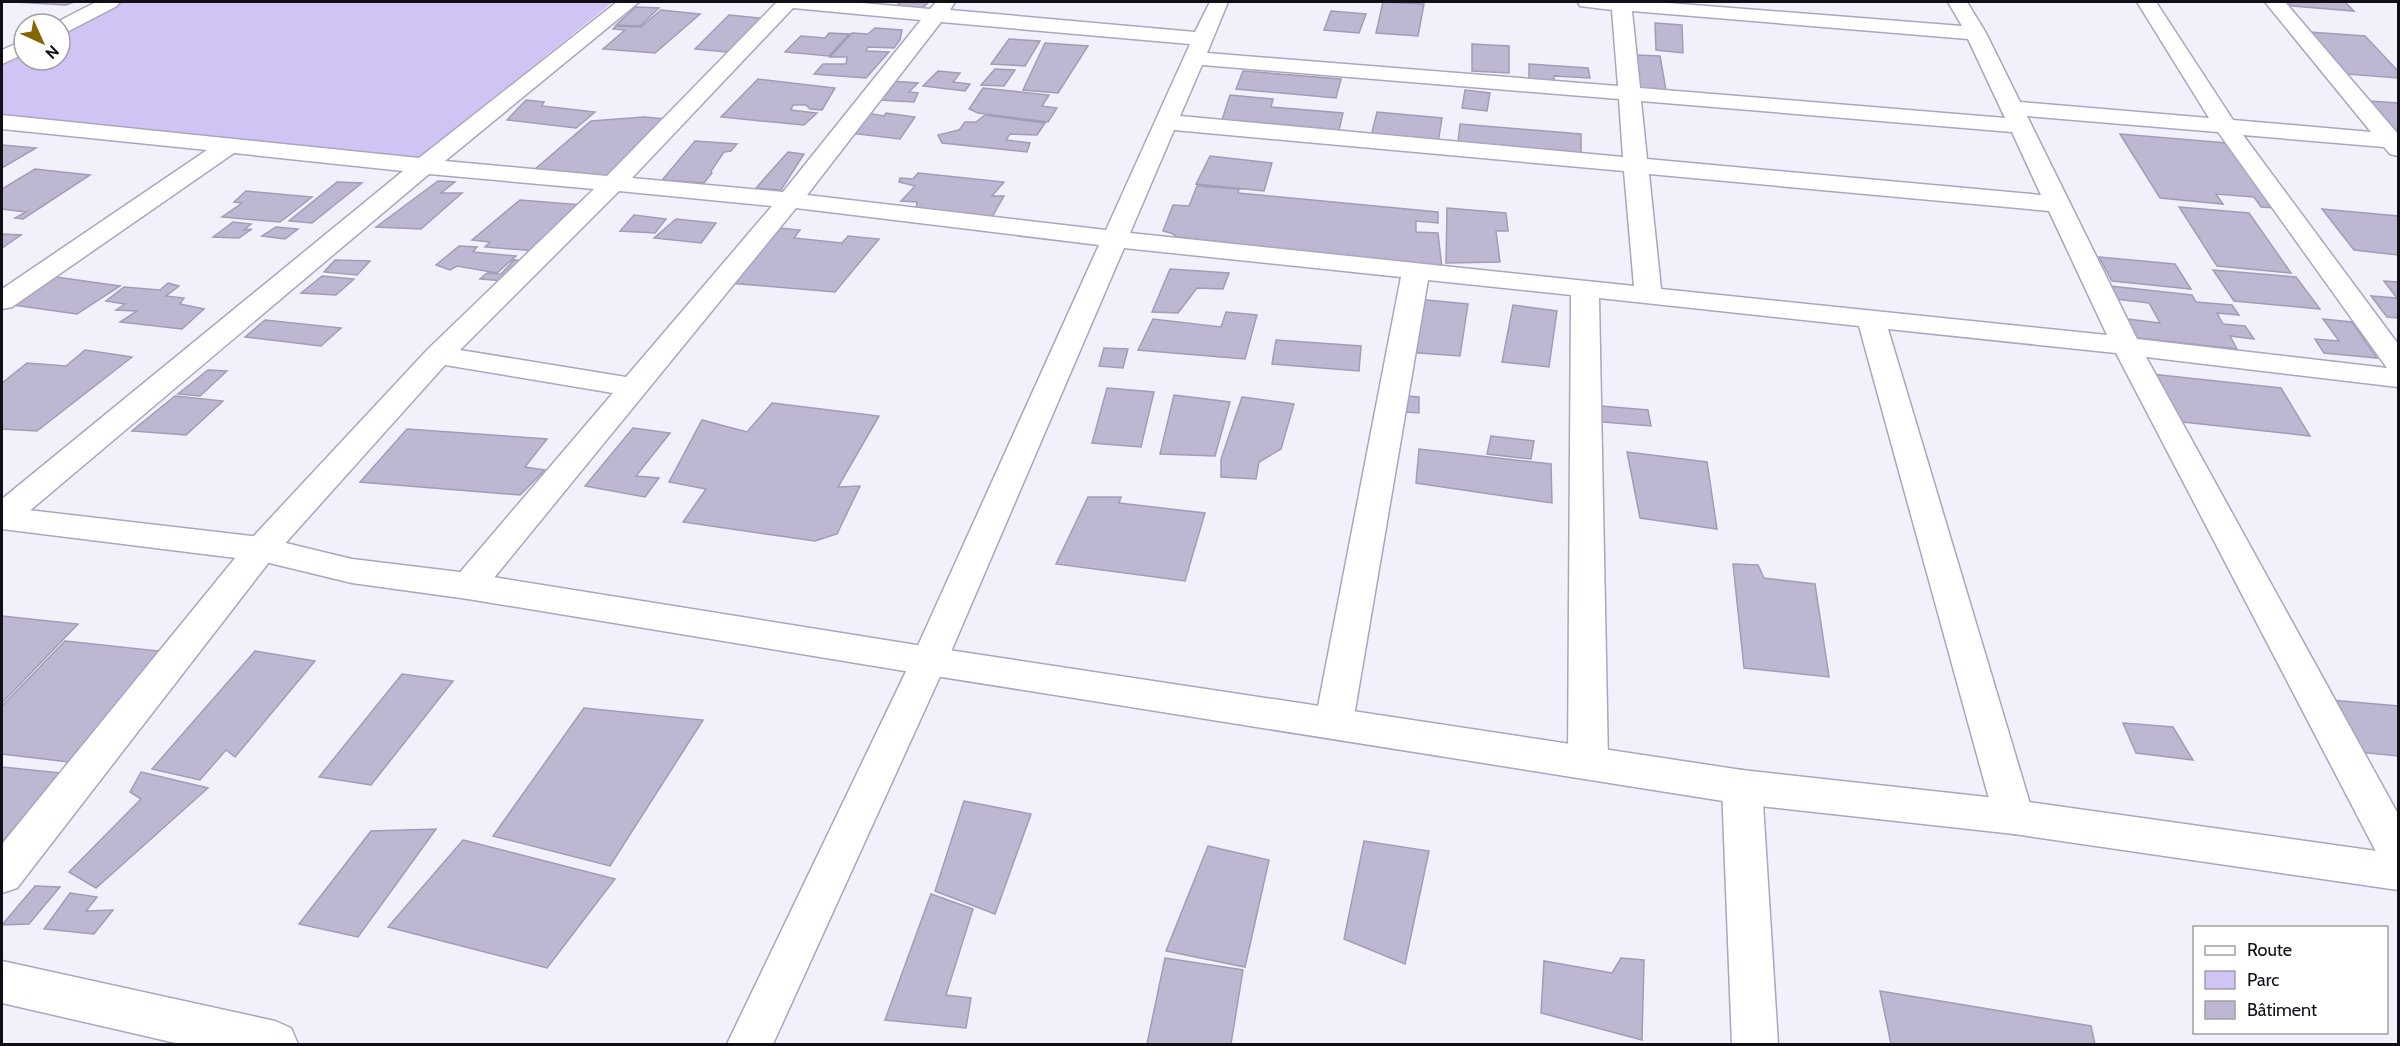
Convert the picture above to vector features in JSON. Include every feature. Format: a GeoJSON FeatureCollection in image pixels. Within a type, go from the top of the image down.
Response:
{"type":"FeatureCollection","features":[{"type":"Feature","properties":{"kind":"street"},"geometry":{"type":"LineString","coordinates":[[72,21],[110,2]]}},
{"type":"Feature","properties":{"kind":"street"},"geometry":{"type":"LineString","coordinates":[[2,517],[424,166],[629,2]]}},
{"type":"Feature","properties":{"kind":"street"},"geometry":{"type":"LineString","coordinates":[[2,875],[261,549],[438,355],[615,182],[789,2],[940,8],[1199,48],[1628,93],[2016,117],[2225,126],[2396,144]]}},
{"type":"Feature","properties":{"kind":"street"},"geometry":{"type":"LineString","coordinates":[[750,1044],[929,661],[1219,2]]}},
{"type":"Feature","properties":{"kind":"street"},"geometry":{"type":"LineString","coordinates":[[1587,2],[1976,33]]}},
{"type":"Feature","properties":{"kind":"street"},"geometry":{"type":"LineString","coordinates":[[1958,2],[1976,33],[2126,346],[2398,852]]}},
{"type":"Feature","properties":{"kind":"street"},"geometry":{"type":"LineString","coordinates":[[2147,2],[2225,126],[2398,363]]}},
{"type":"Feature","properties":{"kind":"street"},"geometry":{"type":"LineString","coordinates":[[2275,2],[2396,144]]}},
{"type":"Feature","properties":{"kind":"street"},"geometry":{"type":"LineString","coordinates":[[1621,4],[1648,296]]}},
{"type":"Feature","properties":{"kind":"street"},"geometry":{"type":"LineString","coordinates":[[468,586],[790,200],[940,8]]}},
{"type":"Feature","properties":{"kind":"street"},"geometry":{"type":"LineString","coordinates":[[2,122],[424,166],[790,200],[1115,239],[2126,346],[2398,378]]}},
{"type":"Feature","properties":{"kind":"street"},"geometry":{"type":"LineString","coordinates":[[1166,122],[2058,204]]}},
{"type":"Feature","properties":{"kind":"street"},"geometry":{"type":"LineString","coordinates":[[2,301],[229,146]]}},
{"type":"Feature","properties":{"kind":"street"},"geometry":{"type":"LineString","coordinates":[[1334,722],[1416,271]]}},
{"type":"Feature","properties":{"kind":"street"},"geometry":{"type":"LineString","coordinates":[[1585,289],[1588,762]]}},
{"type":"Feature","properties":{"kind":"street"},"geometry":{"type":"LineString","coordinates":[[1871,319],[2014,817]]}},
{"type":"Feature","properties":{"kind":"street"},"geometry":{"type":"LineString","coordinates":[[438,355],[634,387]]}},
{"type":"Feature","properties":{"kind":"street"},"geometry":{"type":"LineString","coordinates":[[2,517],[261,549],[352,571],[468,586],[929,661],[1742,787],[2014,817],[2398,872]]}},
{"type":"Feature","properties":{"kind":"street"},"geometry":{"type":"LineString","coordinates":[[1742,787],[1755,1044]]}},
{"type":"Feature","properties":{"kind":"street"},"geometry":{"type":"LineString","coordinates":[[2,982],[275,1044]]}},
{"type":"Feature","properties":{"kind":"green space"},"geometry":{"type":"Polygon","coordinates":[[[116,2],[613,2],[418,158],[2,114],[2,62],[12,57],[12,72],[72,72],[72,25],[116,2]]]}},
{"type":"Feature","properties":{"kind":"building"},"geometry":{"type":"Polygon","coordinates":[[[14,2],[74,2],[66,5],[14,2]]]}},
{"type":"Feature","properties":{"kind":"building"},"geometry":{"type":"Polygon","coordinates":[[[900,2],[929,2],[921,9],[897,6],[900,2]]]}},
{"type":"Feature","properties":{"kind":"building"},"geometry":{"type":"Polygon","coordinates":[[[1383,2],[1424,4],[1418,36],[1376,33],[1383,2]]]}},
{"type":"Feature","properties":{"kind":"building"},"geometry":{"type":"Polygon","coordinates":[[[2288,2],[2345,2],[2354,11],[2292,6],[2288,2]]]}},
{"type":"Feature","properties":{"kind":"building"},"geometry":{"type":"Polygon","coordinates":[[[636,7],[659,8],[640,26],[616,25],[636,7]]]}},
{"type":"Feature","properties":{"kind":"building"},"geometry":{"type":"Polygon","coordinates":[[[661,10],[700,14],[655,53],[603,49],[625,30],[613,29],[616,26],[641,27],[661,10]]]}},
{"type":"Feature","properties":{"kind":"building"},"geometry":{"type":"Polygon","coordinates":[[[1331,11],[1366,14],[1359,33],[1324,30],[1331,11]]]}},
{"type":"Feature","properties":{"kind":"building"},"geometry":{"type":"Polygon","coordinates":[[[729,15],[780,20],[746,54],[695,49],[729,15]]]}},
{"type":"Feature","properties":{"kind":"building"},"geometry":{"type":"Polygon","coordinates":[[[1655,23],[1682,25],[1683,53],[1656,50],[1655,23]]]}},
{"type":"Feature","properties":{"kind":"building"},"geometry":{"type":"Polygon","coordinates":[[[875,28],[902,30],[900,40],[894,48],[868,47],[866,51],[889,52],[866,78],[814,74],[823,64],[846,64],[847,57],[830,57],[852,33],[868,34],[875,28]]]}},
{"type":"Feature","properties":{"kind":"building"},"geometry":{"type":"Polygon","coordinates":[[[2309,32],[2365,36],[2398,71],[2398,78],[2347,74],[2309,32]]]}},
{"type":"Feature","properties":{"kind":"building"},"geometry":{"type":"Polygon","coordinates":[[[829,33],[849,34],[829,56],[785,52],[801,36],[825,38],[829,33]]]}},
{"type":"Feature","properties":{"kind":"building"},"geometry":{"type":"Polygon","coordinates":[[[1009,39],[1040,41],[1025,66],[991,64],[1009,39]]]}},
{"type":"Feature","properties":{"kind":"building"},"geometry":{"type":"Polygon","coordinates":[[[1045,43],[1088,46],[1058,93],[1023,90],[1045,43]]]}},
{"type":"Feature","properties":{"kind":"building"},"geometry":{"type":"Polygon","coordinates":[[[1472,44],[1509,46],[1509,73],[1472,71],[1472,44]]]}},
{"type":"Feature","properties":{"kind":"building"},"geometry":{"type":"Polygon","coordinates":[[[1635,55],[1660,56],[1666,90],[1640,89],[1635,55]]]}},
{"type":"Feature","properties":{"kind":"building"},"geometry":{"type":"Polygon","coordinates":[[[1529,64],[1588,68],[1590,78],[1554,76],[1554,83],[1529,81],[1529,64]]]}},
{"type":"Feature","properties":{"kind":"building"},"geometry":{"type":"Polygon","coordinates":[[[995,69],[1015,70],[1004,86],[981,85],[995,69]]]}},
{"type":"Feature","properties":{"kind":"building"},"geometry":{"type":"Polygon","coordinates":[[[938,71],[960,73],[953,82],[970,84],[965,91],[923,86],[938,71]]]}},
{"type":"Feature","properties":{"kind":"building"},"geometry":{"type":"Polygon","coordinates":[[[1243,71],[1341,79],[1336,98],[1236,89],[1243,71]]]}},
{"type":"Feature","properties":{"kind":"building"},"geometry":{"type":"Polygon","coordinates":[[[758,79],[835,88],[822,110],[810,109],[806,105],[793,105],[791,110],[817,113],[804,125],[721,117],[758,79]]]}},
{"type":"Feature","properties":{"kind":"building"},"geometry":{"type":"Polygon","coordinates":[[[891,81],[918,83],[909,92],[918,93],[914,102],[879,100],[891,81]]]}},
{"type":"Feature","properties":{"kind":"building"},"geometry":{"type":"Polygon","coordinates":[[[983,88],[1049,95],[1042,106],[1057,108],[1048,122],[978,113],[969,109],[983,88]]]}},
{"type":"Feature","properties":{"kind":"building"},"geometry":{"type":"Polygon","coordinates":[[[1465,90],[1490,93],[1487,111],[1462,108],[1465,90]]]}},
{"type":"Feature","properties":{"kind":"building"},"geometry":{"type":"Polygon","coordinates":[[[1230,95],[1273,99],[1271,107],[1343,113],[1339,130],[1222,120],[1230,95]]]}},
{"type":"Feature","properties":{"kind":"building"},"geometry":{"type":"Polygon","coordinates":[[[526,100],[544,102],[542,106],[595,112],[576,128],[507,120],[526,100]]]}},
{"type":"Feature","properties":{"kind":"building"},"geometry":{"type":"Polygon","coordinates":[[[2369,101],[2398,103],[2398,131],[2397,131],[2369,101]]]}},
{"type":"Feature","properties":{"kind":"building"},"geometry":{"type":"Polygon","coordinates":[[[1377,112],[1442,118],[1438,143],[1371,136],[1377,112]]]}},
{"type":"Feature","properties":{"kind":"building"},"geometry":{"type":"Polygon","coordinates":[[[866,113],[915,117],[900,139],[849,133],[866,113]]]}},
{"type":"Feature","properties":{"kind":"building"},"geometry":{"type":"Polygon","coordinates":[[[985,115],[1045,123],[1037,135],[1010,134],[1006,140],[1030,143],[1027,152],[942,143],[938,135],[959,130],[965,122],[976,122],[985,115]]]}},
{"type":"Feature","properties":{"kind":"building"},"geometry":{"type":"Polygon","coordinates":[[[644,117],[679,120],[655,146],[662,146],[630,180],[534,170],[591,121],[644,117]]]}},
{"type":"Feature","properties":{"kind":"building"},"geometry":{"type":"Polygon","coordinates":[[[1460,124],[1581,134],[1581,154],[1458,143],[1460,124]]]}},
{"type":"Feature","properties":{"kind":"building"},"geometry":{"type":"Polygon","coordinates":[[[2120,134],[2227,143],[2274,208],[2261,207],[2254,197],[2216,194],[2223,204],[2160,198],[2120,134]]]}},
{"type":"Feature","properties":{"kind":"building"},"geometry":{"type":"Polygon","coordinates":[[[695,141],[737,144],[731,151],[724,152],[704,183],[662,180],[695,141]]]}},
{"type":"Feature","properties":{"kind":"building"},"geometry":{"type":"Polygon","coordinates":[[[2,145],[36,148],[2,168],[2,145]]]}},
{"type":"Feature","properties":{"kind":"building"},"geometry":{"type":"Polygon","coordinates":[[[788,152],[804,154],[781,190],[756,188],[788,152]]]}},
{"type":"Feature","properties":{"kind":"building"},"geometry":{"type":"Polygon","coordinates":[[[1210,156],[1272,163],[1264,191],[1196,184],[1210,156]]]}},
{"type":"Feature","properties":{"kind":"building"},"geometry":{"type":"Polygon","coordinates":[[[35,169],[90,175],[23,219],[15,218],[26,212],[2,209],[2,189],[35,169]]]}},
{"type":"Feature","properties":{"kind":"building"},"geometry":{"type":"Polygon","coordinates":[[[918,173],[1004,182],[992,196],[1004,196],[992,217],[916,209],[917,202],[901,201],[915,186],[899,182],[900,178],[913,179],[918,173]]]}},
{"type":"Feature","properties":{"kind":"building"},"geometry":{"type":"Polygon","coordinates":[[[438,181],[455,182],[441,193],[462,193],[421,229],[376,227],[438,181]]]}},
{"type":"Feature","properties":{"kind":"building"},"geometry":{"type":"Polygon","coordinates":[[[337,182],[362,183],[312,223],[289,221],[337,182]]]}},
{"type":"Feature","properties":{"kind":"building"},"geometry":{"type":"Polygon","coordinates":[[[1197,186],[1239,189],[1238,193],[1438,212],[1438,223],[1416,221],[1416,232],[1438,233],[1442,268],[1177,237],[1163,231],[1173,205],[1189,206],[1197,186]]]}},
{"type":"Feature","properties":{"kind":"building"},"geometry":{"type":"Polygon","coordinates":[[[246,191],[312,197],[280,222],[222,217],[242,203],[234,202],[246,191]]]}},
{"type":"Feature","properties":{"kind":"building"},"geometry":{"type":"Polygon","coordinates":[[[520,200],[597,206],[550,252],[485,247],[490,242],[472,240],[520,200]]]}},
{"type":"Feature","properties":{"kind":"building"},"geometry":{"type":"Polygon","coordinates":[[[2179,207],[2249,213],[2291,273],[2217,266],[2179,207]]]}},
{"type":"Feature","properties":{"kind":"building"},"geometry":{"type":"Polygon","coordinates":[[[1447,208],[1506,213],[1508,231],[1496,231],[1500,262],[1446,263],[1447,208]]]}},
{"type":"Feature","properties":{"kind":"building"},"geometry":{"type":"Polygon","coordinates":[[[2322,209],[2398,216],[2398,255],[2354,250],[2322,209]]]}},
{"type":"Feature","properties":{"kind":"building"},"geometry":{"type":"Polygon","coordinates":[[[634,215],[666,219],[655,233],[620,231],[634,215]]]}},
{"type":"Feature","properties":{"kind":"building"},"geometry":{"type":"Polygon","coordinates":[[[676,219],[716,223],[701,243],[654,238],[676,219]]]}},
{"type":"Feature","properties":{"kind":"building"},"geometry":{"type":"Polygon","coordinates":[[[233,222],[251,224],[244,230],[252,229],[239,238],[213,237],[233,222]]]}},
{"type":"Feature","properties":{"kind":"building"},"geometry":{"type":"Polygon","coordinates":[[[276,227],[298,229],[285,239],[262,236],[276,227]]]}},
{"type":"Feature","properties":{"kind":"building"},"geometry":{"type":"Polygon","coordinates":[[[769,227],[800,230],[794,238],[842,243],[848,236],[879,239],[835,292],[730,283],[769,227]]]}},
{"type":"Feature","properties":{"kind":"building"},"geometry":{"type":"Polygon","coordinates":[[[2,234],[21,235],[2,248],[2,234]]]}},
{"type":"Feature","properties":{"kind":"building"},"geometry":{"type":"Polygon","coordinates":[[[459,246],[477,247],[473,252],[516,256],[497,273],[457,266],[450,270],[436,265],[459,246]]]}},
{"type":"Feature","properties":{"kind":"building"},"geometry":{"type":"Polygon","coordinates":[[[2099,257],[2175,264],[2191,289],[2112,281],[2099,257]]]}},
{"type":"Feature","properties":{"kind":"building"},"geometry":{"type":"Polygon","coordinates":[[[335,260],[370,261],[357,275],[324,272],[335,260]]]}},
{"type":"Feature","properties":{"kind":"building"},"geometry":{"type":"Polygon","coordinates":[[[514,260],[544,262],[526,283],[480,279],[487,273],[501,274],[514,260]]]}},
{"type":"Feature","properties":{"kind":"building"},"geometry":{"type":"Polygon","coordinates":[[[1170,269],[1229,273],[1223,289],[1197,288],[1178,313],[1152,312],[1170,269]]]}},
{"type":"Feature","properties":{"kind":"building"},"geometry":{"type":"Polygon","coordinates":[[[2213,270],[2296,277],[2320,309],[2234,301],[2213,270]]]}},
{"type":"Feature","properties":{"kind":"building"},"geometry":{"type":"Polygon","coordinates":[[[322,276],[354,279],[336,295],[301,293],[322,276]]]}},
{"type":"Feature","properties":{"kind":"building"},"geometry":{"type":"Polygon","coordinates":[[[56,277],[120,286],[77,314],[13,305],[56,277]]]}},
{"type":"Feature","properties":{"kind":"building"},"geometry":{"type":"Polygon","coordinates":[[[2384,281],[2398,282],[2398,318],[2387,317],[2371,296],[2397,298],[2384,281]]]}},
{"type":"Feature","properties":{"kind":"building"},"geometry":{"type":"Polygon","coordinates":[[[168,283],[179,286],[166,296],[184,298],[180,304],[204,309],[182,329],[120,322],[137,311],[116,310],[125,304],[106,301],[124,287],[160,290],[168,283]]]}},
{"type":"Feature","properties":{"kind":"building"},"geometry":{"type":"Polygon","coordinates":[[[2110,286],[2192,295],[2196,302],[2232,305],[2239,315],[2217,313],[2223,324],[2245,326],[2254,339],[2230,336],[2237,349],[2137,338],[2127,319],[2160,323],[2149,303],[2116,299],[2110,286]]]}},
{"type":"Feature","properties":{"kind":"building"},"geometry":{"type":"Polygon","coordinates":[[[1416,299],[1468,304],[1460,356],[1405,352],[1416,299]]]}},
{"type":"Feature","properties":{"kind":"building"},"geometry":{"type":"Polygon","coordinates":[[[1513,305],[1557,311],[1549,367],[1502,362],[1513,305]]]}},
{"type":"Feature","properties":{"kind":"building"},"geometry":{"type":"Polygon","coordinates":[[[1226,312],[1257,315],[1245,359],[1138,350],[1153,319],[1221,327],[1226,312]]]}},
{"type":"Feature","properties":{"kind":"building"},"geometry":{"type":"Polygon","coordinates":[[[2323,319],[2352,322],[2377,358],[2324,353],[2315,339],[2339,341],[2323,319]]]}},
{"type":"Feature","properties":{"kind":"building"},"geometry":{"type":"Polygon","coordinates":[[[265,320],[341,328],[321,346],[245,337],[265,320]]]}},
{"type":"Feature","properties":{"kind":"building"},"geometry":{"type":"Polygon","coordinates":[[[1276,340],[1361,346],[1359,371],[1272,364],[1276,340]]]}},
{"type":"Feature","properties":{"kind":"building"},"geometry":{"type":"Polygon","coordinates":[[[1104,348],[1128,349],[1123,368],[1099,366],[1104,348]]]}},
{"type":"Feature","properties":{"kind":"building"},"geometry":{"type":"Polygon","coordinates":[[[85,350],[132,357],[37,431],[2,429],[2,383],[27,363],[66,366],[85,350]]]}},
{"type":"Feature","properties":{"kind":"building"},"geometry":{"type":"Polygon","coordinates":[[[208,370],[227,371],[200,396],[178,394],[208,370]]]}},
{"type":"Feature","properties":{"kind":"building"},"geometry":{"type":"Polygon","coordinates":[[[2151,374],[2281,388],[2310,436],[2174,421],[2151,374]]]}},
{"type":"Feature","properties":{"kind":"building"},"geometry":{"type":"Polygon","coordinates":[[[1107,388],[1154,392],[1141,447],[1092,443],[1107,388]]]}},
{"type":"Feature","properties":{"kind":"building"},"geometry":{"type":"Polygon","coordinates":[[[1174,395],[1230,402],[1215,456],[1160,454],[1174,395]]]}},
{"type":"Feature","properties":{"kind":"building"},"geometry":{"type":"Polygon","coordinates":[[[1392,395],[1419,397],[1419,413],[1391,411],[1392,395]]]}},
{"type":"Feature","properties":{"kind":"building"},"geometry":{"type":"Polygon","coordinates":[[[175,396],[223,401],[186,435],[132,431],[175,396]]]}},
{"type":"Feature","properties":{"kind":"building"},"geometry":{"type":"Polygon","coordinates":[[[1242,397],[1294,404],[1281,449],[1259,462],[1256,479],[1221,477],[1221,459],[1242,397]]]}},
{"type":"Feature","properties":{"kind":"building"},"geometry":{"type":"Polygon","coordinates":[[[772,403],[879,416],[838,487],[860,486],[837,534],[815,541],[683,522],[706,489],[669,482],[702,420],[747,432],[772,403]]]}},
{"type":"Feature","properties":{"kind":"building"},"geometry":{"type":"Polygon","coordinates":[[[1589,405],[1648,410],[1651,426],[1591,421],[1589,405]]]}},
{"type":"Feature","properties":{"kind":"building"},"geometry":{"type":"Polygon","coordinates":[[[633,428],[670,433],[636,476],[659,478],[645,497],[585,486],[633,428]]]}},
{"type":"Feature","properties":{"kind":"building"},"geometry":{"type":"Polygon","coordinates":[[[407,429],[547,439],[525,467],[545,470],[520,495],[360,482],[407,429]]]}},
{"type":"Feature","properties":{"kind":"building"},"geometry":{"type":"Polygon","coordinates":[[[1491,436],[1534,441],[1531,459],[1487,454],[1491,436]]]}},
{"type":"Feature","properties":{"kind":"building"},"geometry":{"type":"Polygon","coordinates":[[[1419,449],[1551,464],[1552,503],[1416,483],[1419,449]]]}},
{"type":"Feature","properties":{"kind":"building"},"geometry":{"type":"Polygon","coordinates":[[[1627,452],[1707,462],[1717,529],[1640,518],[1627,452]]]}},
{"type":"Feature","properties":{"kind":"building"},"geometry":{"type":"Polygon","coordinates":[[[1088,497],[1121,497],[1119,503],[1205,513],[1185,581],[1056,564],[1088,497]]]}},
{"type":"Feature","properties":{"kind":"building"},"geometry":{"type":"Polygon","coordinates":[[[1733,564],[1758,565],[1764,578],[1815,584],[1829,677],[1744,668],[1733,564]]]}},
{"type":"Feature","properties":{"kind":"building"},"geometry":{"type":"Polygon","coordinates":[[[2,616],[78,624],[2,703],[2,616]]]}},
{"type":"Feature","properties":{"kind":"building"},"geometry":{"type":"Polygon","coordinates":[[[65,641],[168,652],[69,762],[2,754],[2,706],[65,641]]]}},
{"type":"Feature","properties":{"kind":"building"},"geometry":{"type":"Polygon","coordinates":[[[255,651],[315,661],[235,757],[226,750],[200,780],[152,769],[255,651]]]}},
{"type":"Feature","properties":{"kind":"building"},"geometry":{"type":"Polygon","coordinates":[[[402,674],[453,681],[371,785],[319,777],[402,674]]]}},
{"type":"Feature","properties":{"kind":"building"},"geometry":{"type":"Polygon","coordinates":[[[2308,698],[2398,706],[2398,756],[2339,750],[2308,698]]]}},
{"type":"Feature","properties":{"kind":"building"},"geometry":{"type":"Polygon","coordinates":[[[584,708],[703,720],[610,866],[493,836],[584,708]]]}},
{"type":"Feature","properties":{"kind":"building"},"geometry":{"type":"Polygon","coordinates":[[[2123,723],[2173,727],[2193,760],[2136,753],[2123,723]]]}},
{"type":"Feature","properties":{"kind":"building"},"geometry":{"type":"Polygon","coordinates":[[[2,767],[62,773],[2,842],[2,767]]]}},
{"type":"Feature","properties":{"kind":"building"},"geometry":{"type":"Polygon","coordinates":[[[141,772],[208,788],[96,888],[69,872],[141,799],[130,792],[141,772]]]}},
{"type":"Feature","properties":{"kind":"building"},"geometry":{"type":"Polygon","coordinates":[[[964,801],[1031,814],[995,914],[935,891],[964,801]]]}},
{"type":"Feature","properties":{"kind":"building"},"geometry":{"type":"Polygon","coordinates":[[[436,829],[358,937],[299,924],[371,831],[436,829]]]}},
{"type":"Feature","properties":{"kind":"building"},"geometry":{"type":"Polygon","coordinates":[[[463,840],[615,879],[547,968],[388,927],[463,840]]]}},
{"type":"Feature","properties":{"kind":"building"},"geometry":{"type":"Polygon","coordinates":[[[1364,841],[1429,851],[1405,964],[1344,939],[1364,841]]]}},
{"type":"Feature","properties":{"kind":"building"},"geometry":{"type":"Polygon","coordinates":[[[1208,846],[1269,860],[1245,967],[1166,951],[1208,846]]]}},
{"type":"Feature","properties":{"kind":"building"},"geometry":{"type":"Polygon","coordinates":[[[35,886],[60,887],[29,924],[2,925],[35,886]]]}},
{"type":"Feature","properties":{"kind":"building"},"geometry":{"type":"Polygon","coordinates":[[[70,893],[97,897],[86,911],[113,910],[94,934],[44,929],[70,893]]]}},
{"type":"Feature","properties":{"kind":"building"},"geometry":{"type":"Polygon","coordinates":[[[931,894],[973,909],[946,995],[971,998],[966,1028],[885,1020],[931,894]]]}},
{"type":"Feature","properties":{"kind":"building"},"geometry":{"type":"Polygon","coordinates":[[[1165,958],[1243,970],[1231,1044],[1147,1044],[1165,958]]]}},
{"type":"Feature","properties":{"kind":"building"},"geometry":{"type":"Polygon","coordinates":[[[1621,958],[1644,960],[1642,1040],[1541,1013],[1544,961],[1612,973],[1621,958]]]}},
{"type":"Feature","properties":{"kind":"building"},"geometry":{"type":"Polygon","coordinates":[[[1880,991],[2091,1026],[2095,1044],[1891,1044],[1880,991]]]}}]}
